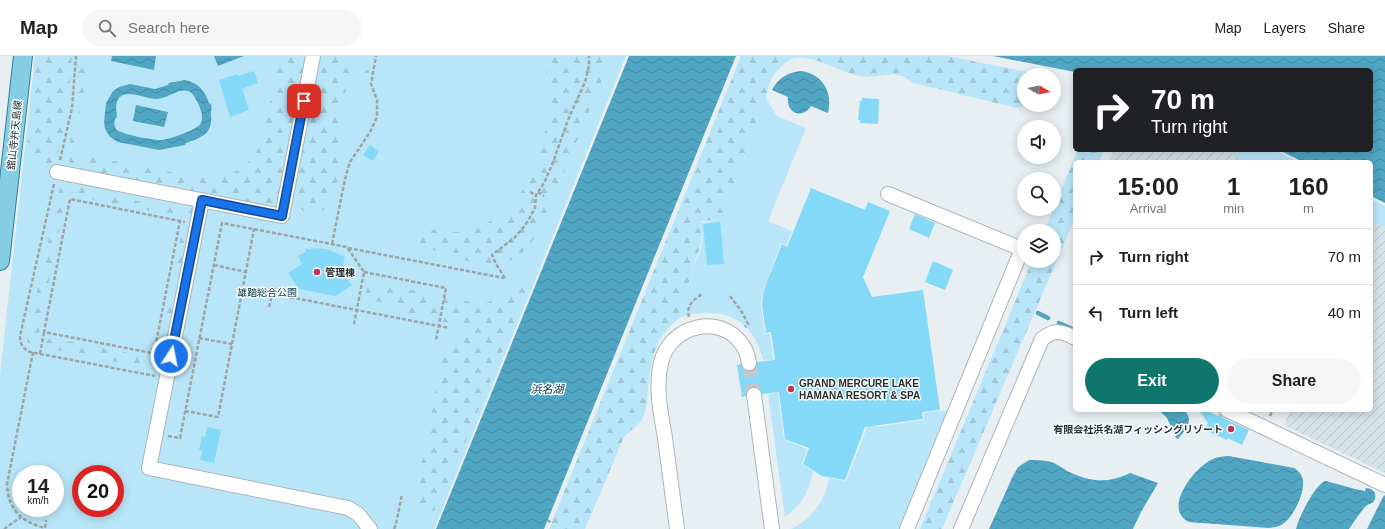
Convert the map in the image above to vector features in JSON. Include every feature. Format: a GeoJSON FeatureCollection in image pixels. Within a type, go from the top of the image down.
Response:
{"type":"FeatureCollection","features":[{"type":"Feature","properties":{"kind":"main road","name":"舘山寺弁天島線"},"geometry":{"type":"LineString","coordinates":[[0,261],[23,56]]}},
{"type":"Feature","properties":{"kind":"street"},"geometry":{"type":"LineString","coordinates":[[57,172],[282,216],[313,56]]}},
{"type":"Feature","properties":{"kind":"street"},"geometry":{"type":"LineString","coordinates":[[888,194],[1022,248],[907,529]]}},
{"type":"Feature","properties":{"kind":"street"},"geometry":{"type":"LineString","coordinates":[[202,200],[149,468],[348,508],[358,514],[370,529]]}},
{"type":"Feature","properties":{"kind":"street"},"geometry":{"type":"LineString","coordinates":[[677,529],[659,397],[661,362],[664,352],[674,340],[686,331],[697,327],[707,326],[718,328],[736,338],[743,346],[749,363]]}},
{"type":"Feature","properties":{"kind":"street"},"geometry":{"type":"LineString","coordinates":[[961,529],[1042,339],[1050,333],[1060,332],[1073,337]]}},
{"type":"Feature","properties":{"kind":"street"},"geometry":{"type":"LineString","coordinates":[[754,395],[772,529]]}},
{"type":"Feature","properties":{"kind":"street"},"geometry":{"type":"LineString","coordinates":[[1231,412],[1385,485]]}},
{"type":"Feature","properties":{"kind":"path"},"geometry":{"type":"LineString","coordinates":[[76,56],[72,108],[20,336],[22,346],[26,350],[40,354],[167,378]]}},
{"type":"Feature","properties":{"kind":"path"},"geometry":{"type":"LineString","coordinates":[[332,244],[345,179],[350,162],[370,132],[377,117],[377,100],[371,84],[376,56]]}},
{"type":"Feature","properties":{"kind":"path"},"geometry":{"type":"LineString","coordinates":[[156,434],[180,438],[222,223],[505,278],[492,255],[514,238],[523,228],[535,208],[537,194],[552,165],[568,120],[585,82],[589,66],[589,56]]}},
{"type":"Feature","properties":{"kind":"path"},"geometry":{"type":"LineString","coordinates":[[530,192],[544,196]]}},
{"type":"Feature","properties":{"kind":"path"},"geometry":{"type":"LineString","coordinates":[[40,354],[70,200],[197,224]]}},
{"type":"Feature","properties":{"kind":"path"},"geometry":{"type":"LineString","coordinates":[[154,353],[180,221]]}},
{"type":"Feature","properties":{"kind":"path"},"geometry":{"type":"LineString","coordinates":[[185,411],[218,417],[254,229]]}},
{"type":"Feature","properties":{"kind":"path"},"geometry":{"type":"LineString","coordinates":[[347,247],[364,272],[446,288],[436,340]]}},
{"type":"Feature","properties":{"kind":"path"},"geometry":{"type":"LineString","coordinates":[[214,265],[246,272]]}},
{"type":"Feature","properties":{"kind":"path"},"geometry":{"type":"LineString","coordinates":[[354,324],[364,272]]}},
{"type":"Feature","properties":{"kind":"path"},"geometry":{"type":"LineString","coordinates":[[243,288],[449,328]]}},
{"type":"Feature","properties":{"kind":"path"},"geometry":{"type":"LineString","coordinates":[[270,307],[272,294]]}},
{"type":"Feature","properties":{"kind":"path"},"geometry":{"type":"LineString","coordinates":[[690,320],[687,312],[689,306],[695,298],[702,294]]}},
{"type":"Feature","properties":{"kind":"path"},"geometry":{"type":"LineString","coordinates":[[730,296],[742,312],[748,324],[742,331]]}},
{"type":"Feature","properties":{"kind":"path"},"geometry":{"type":"LineString","coordinates":[[44,332],[171,356]]}},
{"type":"Feature","properties":{"kind":"path"},"geometry":{"type":"LineString","coordinates":[[199,338],[232,344]]}},
{"type":"Feature","properties":{"kind":"path"},"geometry":{"type":"LineString","coordinates":[[12,506],[9,499],[7,484],[33,352]]}},
{"type":"Feature","properties":{"kind":"path"},"geometry":{"type":"LineString","coordinates":[[394,529],[402,494]]}},
{"type":"Feature","properties":{"kind":"path"},"geometry":{"type":"LineString","coordinates":[[4,529],[21,517],[28,522],[45,528],[46,520]]}},
{"type":"Feature","properties":{"kind":"path"},"geometry":{"type":"LineString","coordinates":[[547,520],[552,522]]}},
{"type":"Feature","properties":{"kind":"shaded area"},"geometry":{"type":"Polygon","coordinates":[[[1113,152],[1230,152],[1235,157],[1242,160],[1109,160],[1113,152]]]}},
{"type":"Feature","properties":{"kind":"shaded area"},"geometry":{"type":"Polygon","coordinates":[[[1373,222],[1385,228],[1385,473],[1284,425],[1290,412],[1373,412],[1373,222]]]}},
{"type":"Feature","properties":{"kind":"green space","name":"雄踏総合公園"},"geometry":{"type":"Polygon","coordinates":[[[35,56],[626,56],[434,529],[0,529],[0,375],[35,56]]]}},
{"type":"Feature","properties":{"kind":"green space"},"geometry":{"type":"Polygon","coordinates":[[[37,56],[72,56],[64,131],[56,158],[49,167],[44,168],[33,166],[28,158],[27,148],[37,56]]]}},
{"type":"Feature","properties":{"kind":"green space"},"geometry":{"type":"Polygon","coordinates":[[[80,56],[91,56],[73,148],[70,150],[69,147],[76,109],[80,56]]]}},
{"type":"Feature","properties":{"kind":"green space"},"geometry":{"type":"Polygon","coordinates":[[[279,56],[308,56],[281,195],[273,204],[265,205],[75,168],[70,165],[69,159],[72,155],[77,154],[201,178],[220,177],[236,171],[244,166],[256,153],[262,140],[279,56]]]}},
{"type":"Feature","properties":{"kind":"green space"},"geometry":{"type":"Polygon","coordinates":[[[319,56],[352,56],[351,65],[366,69],[369,71],[369,75],[367,78],[363,79],[351,77],[348,79],[337,133],[341,158],[336,188],[328,206],[315,214],[309,214],[303,211],[298,205],[293,187],[319,56]]]}},
{"type":"Feature","properties":{"kind":"green space"},"geometry":{"type":"Polygon","coordinates":[[[544,56],[608,56],[604,75],[540,230],[532,242],[514,259],[495,265],[471,262],[438,252],[420,243],[418,236],[427,231],[436,230],[458,232],[474,229],[487,223],[510,206],[520,195],[528,182],[540,154],[546,125],[548,99],[544,56]]]}},
{"type":"Feature","properties":{"kind":"green space"},"geometry":{"type":"Polygon","coordinates":[[[741,56],[947,56],[1017,70],[1017,108],[913,83],[907,78],[901,76],[860,76],[812,59],[795,58],[791,59],[782,66],[772,78],[723,217],[718,220],[703,221],[701,223],[701,243],[690,277],[681,317],[665,332],[656,349],[651,368],[646,407],[642,420],[624,437],[585,529],[549,529],[741,56]]]}},
{"type":"Feature","properties":{"kind":"green space"},"geometry":{"type":"Polygon","coordinates":[[[765,97],[777,116],[806,128],[768,221],[792,231],[786,245],[781,243],[762,294],[761,305],[765,334],[770,334],[774,367],[771,368],[770,359],[763,360],[752,334],[733,318],[722,314],[709,313],[681,317],[690,277],[701,247],[701,223],[718,220],[723,217],[765,97]]]}},
{"type":"Feature","properties":{"kind":"green space"},"geometry":{"type":"Polygon","coordinates":[[[1077,152],[1103,152],[1100,160],[1074,160],[1077,152]]]}},
{"type":"Feature","properties":{"kind":"green space"},"geometry":{"type":"Polygon","coordinates":[[[1230,152],[1278,152],[1294,160],[1242,160],[1235,157],[1230,152]]]}},
{"type":"Feature","properties":{"kind":"green space"},"geometry":{"type":"Polygon","coordinates":[[[1073,162],[1073,223],[1061,251],[1061,224],[1047,224],[1050,216],[1061,216],[1061,190],[1073,162]]]}},
{"type":"Feature","properties":{"kind":"green space"},"geometry":{"type":"Polygon","coordinates":[[[65,181],[86,184],[89,192],[164,206],[168,201],[189,204],[193,207],[194,212],[191,217],[186,218],[71,195],[67,196],[65,199],[38,338],[36,343],[33,345],[29,344],[27,337],[60,188],[65,181]]]}},
{"type":"Feature","properties":{"kind":"green space"},"geometry":{"type":"Polygon","coordinates":[[[1373,200],[1385,206],[1385,228],[1373,222],[1373,200]]]}},
{"type":"Feature","properties":{"kind":"green space"},"geometry":{"type":"Polygon","coordinates":[[[184,227],[190,228],[179,284],[176,284],[173,283],[173,279],[182,230],[184,227]]]}},
{"type":"Feature","properties":{"kind":"green space"},"geometry":{"type":"Polygon","coordinates":[[[1029,268],[1054,268],[942,529],[920,529],[1029,268]]]}},
{"type":"Feature","properties":{"kind":"green space"},"geometry":{"type":"Polygon","coordinates":[[[518,281],[525,282],[527,288],[525,295],[442,500],[437,509],[429,513],[420,510],[416,502],[416,493],[442,358],[445,353],[461,344],[464,340],[466,328],[464,326],[407,314],[400,306],[376,301],[370,308],[366,308],[364,300],[367,289],[376,283],[481,304],[497,298],[518,281]]]}},
{"type":"Feature","properties":{"kind":"green space"},"geometry":{"type":"Polygon","coordinates":[[[171,293],[177,295],[171,325],[165,324],[165,321],[171,293]]]}},
{"type":"Feature","properties":{"kind":"green space"},"geometry":{"type":"Polygon","coordinates":[[[53,338],[159,359],[163,361],[164,365],[161,369],[157,370],[51,349],[47,347],[46,342],[53,338]]]}},
{"type":"Feature","properties":{"kind":"green space"},"geometry":{"type":"Polygon","coordinates":[[[777,384],[784,439],[807,449],[802,464],[813,471],[810,485],[804,497],[796,508],[785,517],[768,394],[775,393],[774,385],[777,384]]]}},
{"type":"Feature","properties":{"kind":"green space"},"geometry":{"type":"Polygon","coordinates":[[[874,409],[876,427],[924,420],[924,413],[950,410],[901,529],[791,529],[811,515],[825,494],[829,478],[846,481],[874,409]]]}},
{"type":"Feature","properties":{"kind":"water"},"geometry":{"type":"Polygon","coordinates":[[[112,56],[156,56],[154,70],[111,61],[112,56]]]}},
{"type":"Feature","properties":{"kind":"water"},"geometry":{"type":"Polygon","coordinates":[[[214,56],[244,56],[218,66],[214,56]]]}},
{"type":"Feature","properties":{"kind":"water","name":"浜名湖"},"geometry":{"type":"Polygon","coordinates":[[[629,56],[736,56],[544,529],[436,529],[629,56]]]}},
{"type":"Feature","properties":{"kind":"water"},"geometry":{"type":"Polygon","coordinates":[[[993,56],[1385,56],[1385,203],[1373,197],[1373,160],[1299,160],[1283,152],[1373,152],[1373,68],[1073,68],[1073,72],[1061,69],[1061,68],[993,56]]]}},
{"type":"Feature","properties":{"kind":"water"},"geometry":{"type":"Polygon","coordinates":[[[802,71],[816,76],[825,86],[829,98],[828,113],[811,106],[803,113],[795,113],[789,107],[788,97],[772,90],[777,82],[784,76],[802,71]]]}},
{"type":"Feature","properties":{"kind":"water"},"geometry":{"type":"Polygon","coordinates":[[[185,80],[190,81],[198,85],[206,95],[209,103],[211,104],[211,121],[205,134],[186,143],[185,145],[159,150],[118,142],[110,137],[105,129],[104,122],[106,103],[113,91],[119,87],[130,84],[155,89],[168,85],[169,83],[185,80]],[[182,90],[158,99],[131,94],[121,96],[117,101],[117,117],[114,125],[115,128],[120,132],[139,137],[162,140],[177,136],[199,126],[202,120],[202,114],[195,97],[192,93],[182,90]]]}},
{"type":"Feature","properties":{"kind":"water"},"geometry":{"type":"Polygon","coordinates":[[[136,105],[168,112],[164,127],[133,121],[136,105]]]}},
{"type":"Feature","properties":{"kind":"water"},"geometry":{"type":"Polygon","coordinates":[[[1161,412],[1186,412],[1187,414],[1189,418],[1188,425],[1178,439],[1176,438],[1167,418],[1161,412]]]}},
{"type":"Feature","properties":{"kind":"water"},"geometry":{"type":"Polygon","coordinates":[[[1229,456],[1294,468],[1300,473],[1303,488],[1299,502],[1288,520],[1277,527],[1269,528],[1189,522],[1181,516],[1179,508],[1180,499],[1189,480],[1204,464],[1215,458],[1229,456]]]}},
{"type":"Feature","properties":{"kind":"water"},"geometry":{"type":"Polygon","coordinates":[[[1029,460],[1051,462],[1083,478],[1106,480],[1122,477],[1130,473],[1158,483],[1133,529],[989,529],[1018,467],[1029,460]]]}},
{"type":"Feature","properties":{"kind":"water"},"geometry":{"type":"Polygon","coordinates":[[[1326,481],[1365,491],[1366,488],[1371,489],[1375,494],[1375,498],[1373,502],[1364,508],[1349,529],[1296,529],[1300,517],[1313,494],[1322,483],[1326,481]]]}},
{"type":"Feature","properties":{"kind":"water"},"geometry":{"type":"Polygon","coordinates":[[[1384,495],[1385,529],[1367,529],[1384,495]]]}},
{"type":"Feature","properties":{"kind":"building"},"geometry":{"type":"Polygon","coordinates":[[[254,71],[258,83],[242,89],[249,110],[230,117],[219,80],[237,74],[238,76],[254,71]]]}},
{"type":"Feature","properties":{"kind":"building"},"geometry":{"type":"Polygon","coordinates":[[[862,98],[879,99],[878,124],[860,123],[860,120],[858,120],[860,101],[862,101],[862,98]]]}},
{"type":"Feature","properties":{"kind":"building"},"geometry":{"type":"Polygon","coordinates":[[[370,145],[379,151],[373,161],[363,155],[370,145]]]}},
{"type":"Feature","properties":{"kind":"building"},"geometry":{"type":"Polygon","coordinates":[[[811,188],[865,210],[868,202],[890,211],[863,277],[872,297],[923,290],[940,410],[922,412],[923,419],[865,427],[845,480],[822,476],[803,464],[809,448],[785,439],[779,392],[762,394],[760,390],[753,387],[746,392],[746,396],[742,397],[737,365],[741,364],[743,369],[750,371],[755,369],[757,362],[775,360],[771,332],[766,333],[762,305],[763,294],[782,244],[787,247],[811,188]]]}},
{"type":"Feature","properties":{"kind":"building"},"geometry":{"type":"Polygon","coordinates":[[[915,214],[935,223],[929,238],[909,229],[915,214]]]}},
{"type":"Feature","properties":{"kind":"building"},"geometry":{"type":"Polygon","coordinates":[[[720,222],[724,264],[707,265],[703,224],[720,222]]]}},
{"type":"Feature","properties":{"kind":"building","name":"管理棟"},"geometry":{"type":"Polygon","coordinates":[[[312,248],[326,249],[345,256],[343,265],[346,269],[342,272],[352,285],[336,296],[299,289],[288,273],[302,264],[298,256],[305,252],[306,249],[311,250],[312,248]]]}},
{"type":"Feature","properties":{"kind":"building"},"geometry":{"type":"Polygon","coordinates":[[[933,261],[953,270],[945,290],[925,282],[933,261]]]}},
{"type":"Feature","properties":{"kind":"building"},"geometry":{"type":"Polygon","coordinates":[[[1200,412],[1209,412],[1218,416],[1219,413],[1223,418],[1249,430],[1242,445],[1228,438],[1227,440],[1205,430],[1208,423],[1200,412]]]}},
{"type":"Feature","properties":{"kind":"building"},"geometry":{"type":"Polygon","coordinates":[[[207,427],[221,430],[214,463],[200,460],[202,450],[199,450],[202,436],[205,437],[207,427]]]}},
{"type":"Feature","properties":{"kind":"waterway"},"geometry":{"type":"LineString","coordinates":[[1038,313],[1048,318]]}},
{"type":"Feature","properties":{"kind":"waterway"},"geometry":{"type":"LineString","coordinates":[[1059,323],[1072,329]]}},
{"type":"Feature","properties":{"kind":"tunnel"},"geometry":{"type":"LineString","coordinates":[[749,363],[754,395]]}},
{"type":"Feature","properties":{"kind":"place","name":"管理棟"},"geometry":{"type":"Point","coordinates":[317,272]}},
{"type":"Feature","properties":{"kind":"place","name":"GRAND MERCURE LAKE HAMANA RESORT & SPA"},"geometry":{"type":"Point","coordinates":[791,389]}},
{"type":"Feature","properties":{"kind":"place","name":"有限会社浜名湖フィッシングリゾート"},"geometry":{"type":"Point","coordinates":[1231,429]}},
{"type":"Feature","properties":{"kind":"route"},"geometry":{"type":"LineString","coordinates":[[171,356],[202,200],[282,216],[304,101]]}}]}
